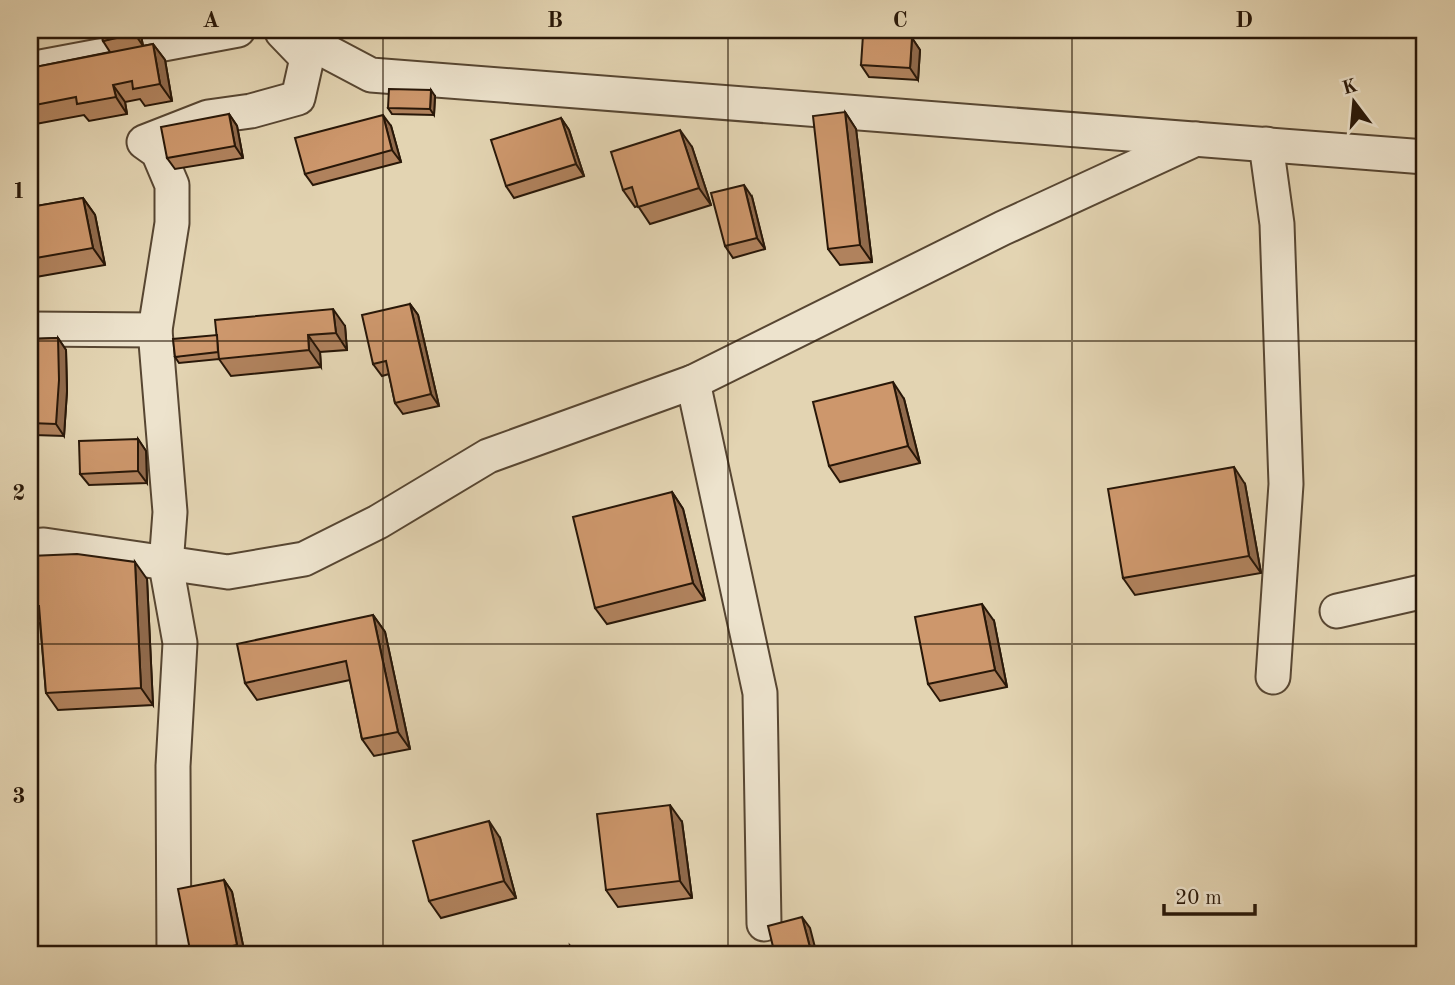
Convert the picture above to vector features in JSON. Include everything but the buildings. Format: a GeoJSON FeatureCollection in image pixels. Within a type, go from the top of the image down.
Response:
{"type":"FeatureCollection","features":[{"type":"Feature","properties":{"kind":"street"},"geometry":{"type":"LineString","coordinates":[[30,69],[238,30]]}},
{"type":"Feature","properties":{"kind":"street"},"geometry":{"type":"LineString","coordinates":[[174,955],[173,766],[180,643],[166,565],[170,512],[155,330],[172,223],[172,185],[158,152],[144,142],[208,117],[251,111],[298,98],[307,58],[280,30]]}},
{"type":"Feature","properties":{"kind":"street"},"geometry":{"type":"LineString","coordinates":[[286,30],[371,75],[1425,157]]}},
{"type":"Feature","properties":{"kind":"street"},"geometry":{"type":"LineString","coordinates":[[30,546],[44,545],[228,572],[304,559],[378,523],[488,456],[693,382],[1003,228],[1196,139]]}},
{"type":"Feature","properties":{"kind":"street"},"geometry":{"type":"LineString","coordinates":[[1266,144],[1277,223],[1286,484],[1273,677]]}},
{"type":"Feature","properties":{"kind":"street"},"geometry":{"type":"LineString","coordinates":[[30,329],[155,330]]}},
{"type":"Feature","properties":{"kind":"street"},"geometry":{"type":"LineString","coordinates":[[693,382],[760,693],[764,924]]}},
{"type":"Feature","properties":{"kind":"street"},"geometry":{"type":"LineString","coordinates":[[1337,611],[1425,591]]}}]}
